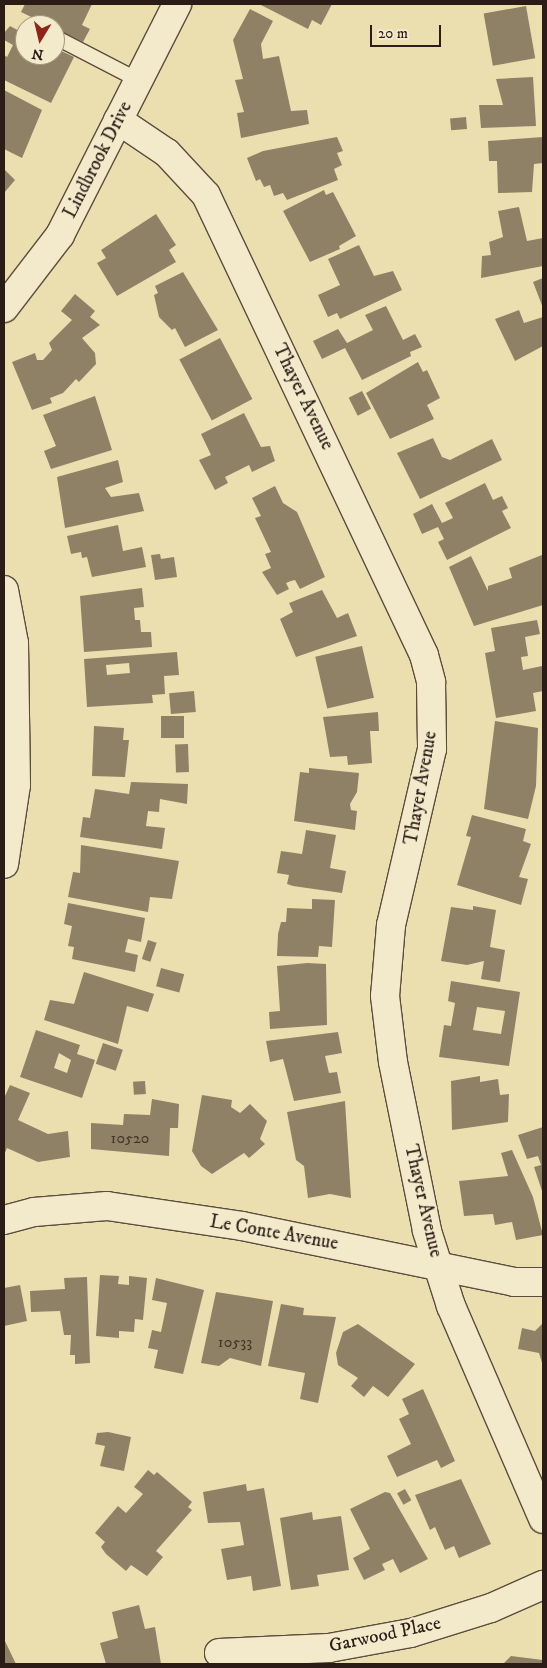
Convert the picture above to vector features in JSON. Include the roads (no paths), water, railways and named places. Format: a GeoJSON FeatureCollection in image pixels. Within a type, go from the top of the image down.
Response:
{"type":"FeatureCollection","features":[{"type":"Feature","properties":{"kind":"street","name":"Lindbrook Drive"},"geometry":{"type":"LineString","coordinates":[[4,308],[60,236],[177,4]]}},
{"type":"Feature","properties":{"kind":"street","name":"Thayer Avenue"},"geometry":{"type":"LineString","coordinates":[[118,120],[167,153],[206,195],[424,655],[431,682],[432,749],[391,925],[385,996],[393,1062],[437,1264],[450,1306],[543,1519]]}},
{"type":"Feature","properties":{"kind":"street"},"geometry":{"type":"LineString","coordinates":[[4,590],[14,643],[16,785],[4,864]]}},
{"type":"Feature","properties":{"kind":"street","name":"Le Conte Avenue"},"geometry":{"type":"LineString","coordinates":[[4,1220],[34,1212],[107,1206],[242,1226],[437,1264],[514,1282],[543,1282]]}},
{"type":"Feature","properties":{"kind":"street","name":"Garwood Place"},"geometry":{"type":"LineString","coordinates":[[219,1653],[329,1648],[411,1633],[491,1608],[543,1585]]}},
{"type":"Feature","properties":{"kind":"lane"},"geometry":{"type":"LineString","coordinates":[[65,43],[138,80]]}}]}
